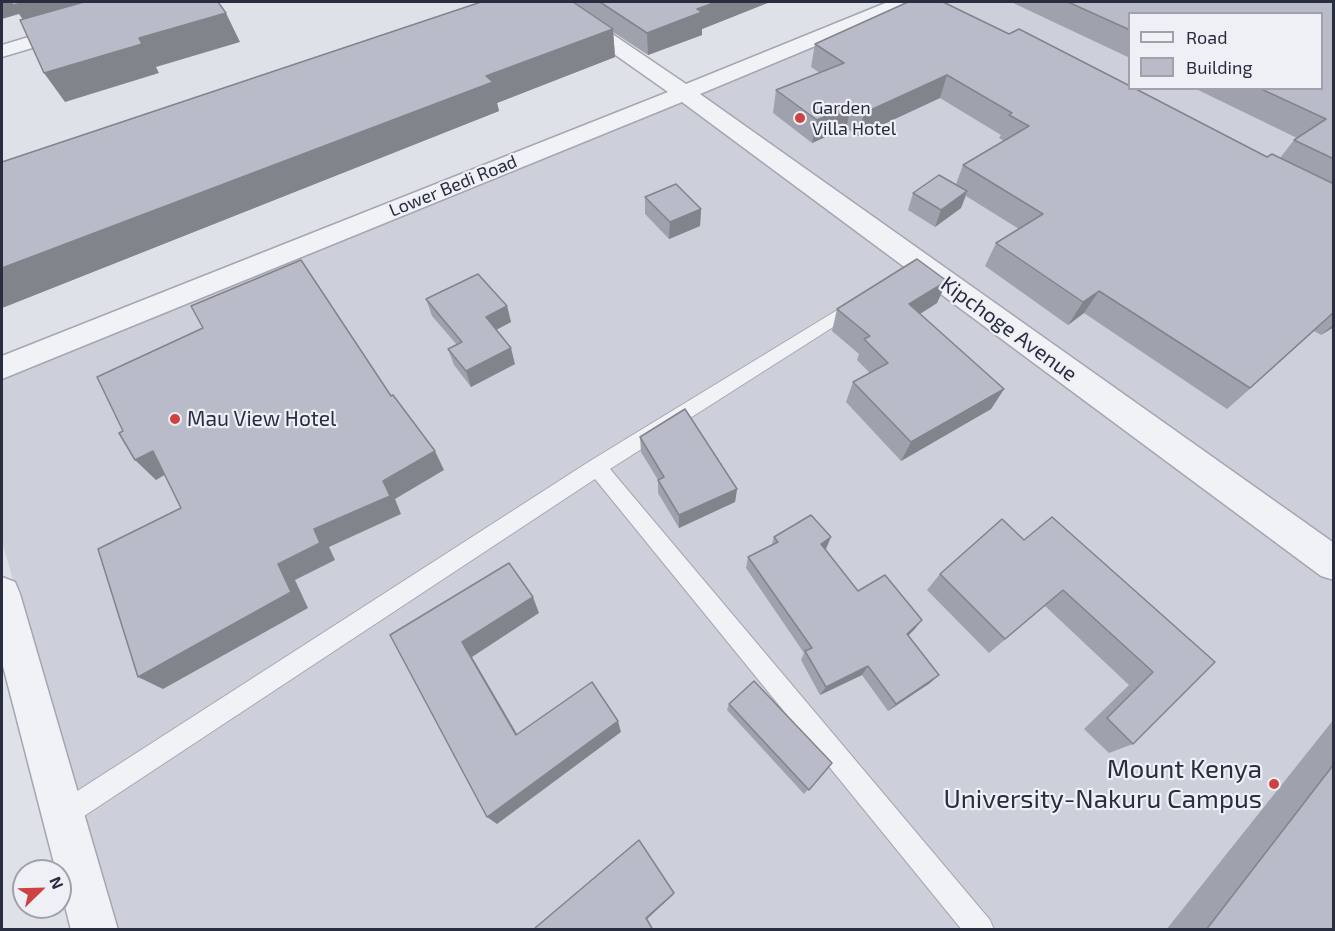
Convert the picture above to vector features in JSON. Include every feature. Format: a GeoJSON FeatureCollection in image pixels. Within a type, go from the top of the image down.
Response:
{"type":"FeatureCollection","features":[{"type":"Feature","properties":{"kind":"street","name":"Kipchoge Avenue"},"geometry":{"type":"LineString","coordinates":[[553,2],[684,93],[910,271],[1334,564]]}},
{"type":"Feature","properties":{"kind":"street","name":"Lower Bedi Road"},"geometry":{"type":"LineString","coordinates":[[2,368],[904,2]]}},
{"type":"Feature","properties":{"kind":"street"},"geometry":{"type":"LineString","coordinates":[[2,51],[91,24]]}},
{"type":"Feature","properties":{"kind":"street"},"geometry":{"type":"LineString","coordinates":[[2,594],[95,930]]}},
{"type":"Feature","properties":{"kind":"lane"},"geometry":{"type":"LineString","coordinates":[[63,815],[597,467],[870,296]]}},
{"type":"Feature","properties":{"kind":"lane"},"geometry":{"type":"LineString","coordinates":[[597,467],[980,930]]}},
{"type":"Feature","properties":{"kind":"shaded area"},"geometry":{"type":"Polygon","coordinates":[[[882,2],[1333,2],[1333,929],[114,929],[2,542],[2,377],[882,2]]]}},
{"type":"Feature","properties":{"kind":"building"},"geometry":{"type":"Polygon","coordinates":[[[84,2],[218,2],[226,13],[139,38],[142,44],[44,73],[20,20],[84,2]]]}},
{"type":"Feature","properties":{"kind":"building"},"geometry":{"type":"Polygon","coordinates":[[[481,2],[573,2],[613,29],[486,76],[493,82],[2,268],[2,162],[481,2]]]}},
{"type":"Feature","properties":{"kind":"building"},"geometry":{"type":"Polygon","coordinates":[[[600,2],[716,2],[697,9],[702,12],[647,33],[600,2]]]}},
{"type":"Feature","properties":{"kind":"building"},"geometry":{"type":"Polygon","coordinates":[[[908,2],[943,2],[1009,34],[1019,29],[1128,85],[1128,90],[1138,90],[1267,157],[1272,154],[1334,184],[1334,312],[1250,388],[1099,291],[1083,302],[996,243],[1043,214],[963,165],[1029,126],[1009,115],[1012,113],[947,75],[864,113],[852,105],[817,120],[776,90],[844,63],[815,44],[908,2]]]}},
{"type":"Feature","properties":{"kind":"building"},"geometry":{"type":"Polygon","coordinates":[[[1068,2],[1334,2],[1334,159],[1294,140],[1326,119],[1263,90],[1323,90],[1323,12],[1128,12],[1128,29],[1068,2]]]}},
{"type":"Feature","properties":{"kind":"building"},"geometry":{"type":"Polygon","coordinates":[[[939,175],[967,191],[941,210],[913,193],[939,175]]]}},
{"type":"Feature","properties":{"kind":"building"},"geometry":{"type":"Polygon","coordinates":[[[676,184],[701,209],[670,222],[645,197],[676,184]]]}},
{"type":"Feature","properties":{"kind":"building"},"geometry":{"type":"Polygon","coordinates":[[[917,259],[947,281],[909,304],[1004,389],[911,442],[853,382],[888,363],[864,339],[870,336],[837,309],[917,259]]]}},
{"type":"Feature","properties":{"kind":"building"},"geometry":{"type":"Polygon","coordinates":[[[301,260],[391,396],[393,395],[435,451],[383,481],[390,496],[314,529],[320,543],[278,564],[291,592],[138,677],[98,549],[181,508],[153,451],[135,460],[119,433],[123,431],[97,377],[203,328],[191,306],[301,260]]]}},
{"type":"Feature","properties":{"kind":"building"},"geometry":{"type":"Polygon","coordinates":[[[478,274],[507,306],[486,317],[511,348],[466,371],[448,349],[462,342],[426,299],[478,274]]]}},
{"type":"Feature","properties":{"kind":"building"},"geometry":{"type":"Polygon","coordinates":[[[685,409],[737,489],[679,515],[658,480],[664,477],[640,437],[685,409]]]}},
{"type":"Feature","properties":{"kind":"building"},"geometry":{"type":"Polygon","coordinates":[[[811,515],[831,537],[821,544],[858,591],[885,575],[922,620],[907,634],[939,675],[896,704],[868,666],[826,687],[805,651],[812,648],[748,557],[778,542],[774,537],[811,515]]]}},
{"type":"Feature","properties":{"kind":"building"},"geometry":{"type":"Polygon","coordinates":[[[1052,517],[1215,662],[1133,744],[1107,718],[1153,672],[1063,590],[1005,639],[940,574],[1002,519],[1024,540],[1052,517]]]}},
{"type":"Feature","properties":{"kind":"building"},"geometry":{"type":"Polygon","coordinates":[[[509,563],[533,597],[462,642],[516,735],[592,682],[618,721],[487,817],[390,635],[509,563]]]}},
{"type":"Feature","properties":{"kind":"building"},"geometry":{"type":"Polygon","coordinates":[[[754,681],[832,763],[809,790],[729,704],[754,681]]]}},
{"type":"Feature","properties":{"kind":"building"},"geometry":{"type":"Polygon","coordinates":[[[1334,764],[1334,930],[1206,930],[1334,764]]]}},
{"type":"Feature","properties":{"kind":"building"},"geometry":{"type":"Polygon","coordinates":[[[639,840],[674,893],[646,918],[653,930],[536,930],[535,928],[639,840]]]}},
{"type":"Feature","properties":{"kind":"place","name":"Garden Villa Hotel"},"geometry":{"type":"Point","coordinates":[800,118]}},
{"type":"Feature","properties":{"kind":"place","name":"Mau View Hotel"},"geometry":{"type":"Point","coordinates":[175,419]}},
{"type":"Feature","properties":{"kind":"place","name":"Mount Kenya University-Nakuru Campus"},"geometry":{"type":"Point","coordinates":[1274,784]}}]}
